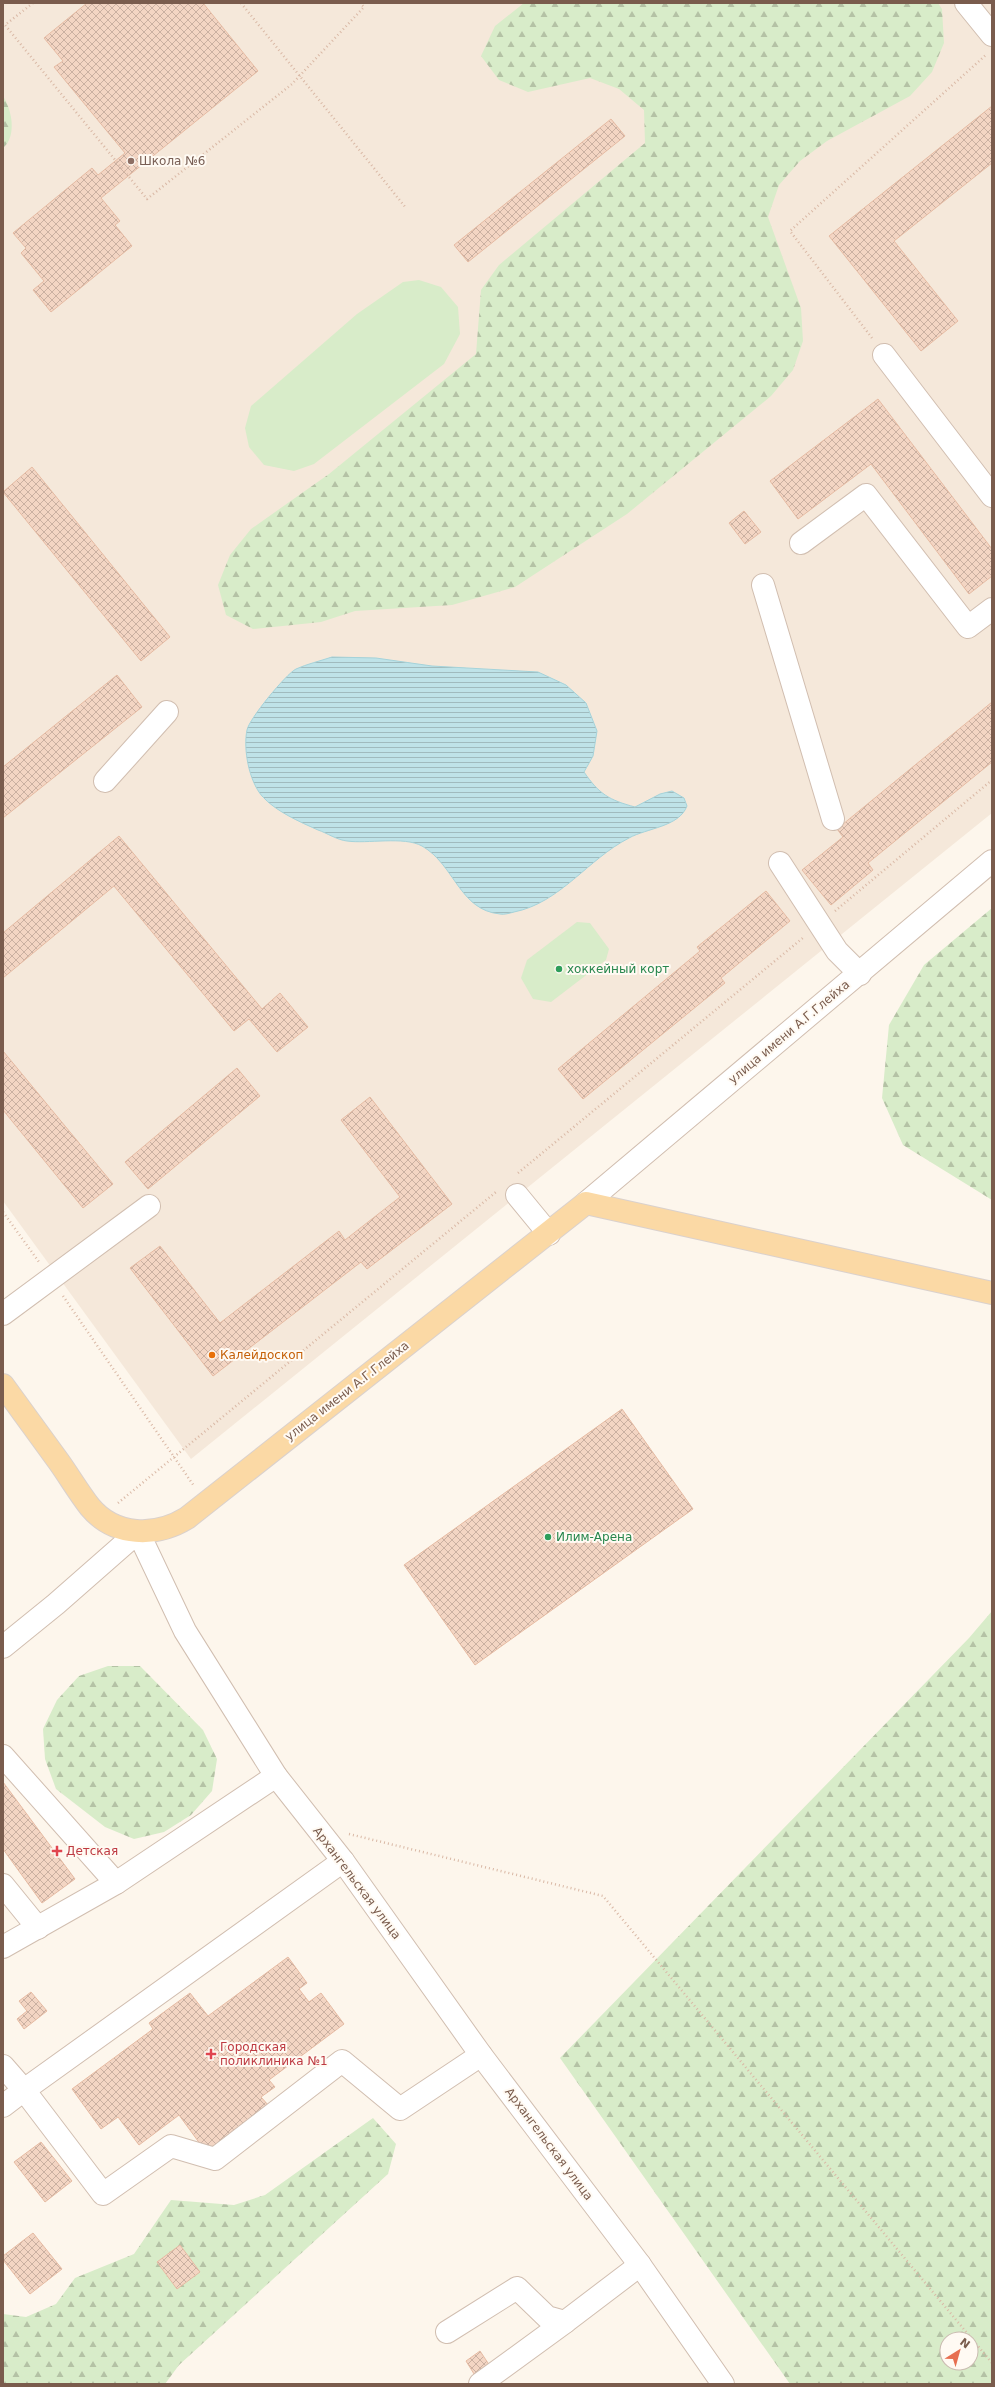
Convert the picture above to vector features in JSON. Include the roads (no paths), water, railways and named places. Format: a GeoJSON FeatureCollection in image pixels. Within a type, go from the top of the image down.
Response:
{"type":"FeatureCollection","features":[{"type":"Feature","properties":{"kind":"main road","name":"улица имени А.Г.Глейха"},"geometry":{"type":"LineString","coordinates":[[138,1532],[152,1531],[175,1525],[205,1503],[586,1203]]}},
{"type":"Feature","properties":{"kind":"main road"},"geometry":{"type":"LineString","coordinates":[[586,1203],[992,1293]]}},
{"type":"Feature","properties":{"kind":"main road"},"geometry":{"type":"LineString","coordinates":[[3,1385],[90,1507],[100,1517],[113,1525],[138,1532]]}},
{"type":"Feature","properties":{"kind":"street"},"geometry":{"type":"LineString","coordinates":[[966,3],[992,35]]}},
{"type":"Feature","properties":{"kind":"street"},"geometry":{"type":"LineString","coordinates":[[884,355],[992,496]]}},
{"type":"Feature","properties":{"kind":"street"},"geometry":{"type":"LineString","coordinates":[[801,543],[866,495],[968,627],[992,609]]}},
{"type":"Feature","properties":{"kind":"street"},"geometry":{"type":"LineString","coordinates":[[763,585],[833,819]]}},
{"type":"Feature","properties":{"kind":"street"},"geometry":{"type":"LineString","coordinates":[[106,781],[167,712]]}},
{"type":"Feature","properties":{"kind":"street","name":"улица имени А.Г.Глейха"},"geometry":{"type":"LineString","coordinates":[[586,1203],[657,1142],[860,974],[992,861]]}},
{"type":"Feature","properties":{"kind":"street"},"geometry":{"type":"LineString","coordinates":[[780,863],[837,951],[860,974]]}},
{"type":"Feature","properties":{"kind":"street"},"geometry":{"type":"LineString","coordinates":[[510,1187],[548,1234]]}},
{"type":"Feature","properties":{"kind":"street"},"geometry":{"type":"LineString","coordinates":[[3,1314],[149,1206]]}},
{"type":"Feature","properties":{"kind":"street"},"geometry":{"type":"LineString","coordinates":[[3,1647],[56,1604],[138,1532]]}},
{"type":"Feature","properties":{"kind":"street","name":"Архангельская улица"},"geometry":{"type":"LineString","coordinates":[[138,1532],[184,1631],[276,1776],[343,1861],[481,2055],[640,2265],[716,2381]]}},
{"type":"Feature","properties":{"kind":"street"},"geometry":{"type":"LineString","coordinates":[[3,1756],[116,1883]]}},
{"type":"Feature","properties":{"kind":"street"},"geometry":{"type":"LineString","coordinates":[[3,1947],[116,1883],[276,1776]]}},
{"type":"Feature","properties":{"kind":"street"},"geometry":{"type":"LineString","coordinates":[[3,2106],[343,1861]]}},
{"type":"Feature","properties":{"kind":"street"},"geometry":{"type":"LineString","coordinates":[[3,1885],[38,1928]]}},
{"type":"Feature","properties":{"kind":"street"},"geometry":{"type":"LineString","coordinates":[[3,2066],[24,2090],[103,2194],[171,2146],[215,2159],[342,2061],[400,2109],[481,2055]]}},
{"type":"Feature","properties":{"kind":"street"},"geometry":{"type":"LineString","coordinates":[[480,2384],[640,2265]]}},
{"type":"Feature","properties":{"kind":"street"},"geometry":{"type":"LineString","coordinates":[[447,2332],[517,2288],[547,2317],[565,2322]]}},
{"type":"Feature","properties":{"kind":"water"},"geometry":{"type":"Polygon","coordinates":[[[332,657],[376,658],[432,666],[538,672],[566,685],[586,703],[597,731],[593,756],[584,772],[589,780],[600,791],[611,799],[635,807],[660,794],[672,791],[684,798],[687,806],[683,813],[670,823],[629,838],[614,847],[546,900],[507,914],[486,911],[466,896],[442,864],[433,854],[422,846],[406,841],[355,842],[340,839],[288,816],[274,807],[257,790],[250,774],[248,764],[246,738],[249,724],[268,697],[291,673],[300,667],[332,657]]]}},
{"type":"Feature","properties":{"kind":"place","name":"Школа №6"},"geometry":{"type":"Point","coordinates":[131,161]}},
{"type":"Feature","properties":{"kind":"place","name":"хоккейный корт"},"geometry":{"type":"Point","coordinates":[559,969]}},
{"type":"Feature","properties":{"kind":"place","name":"Калейдоскоп"},"geometry":{"type":"Point","coordinates":[212,1355]}},
{"type":"Feature","properties":{"kind":"place","name":"Илим-Арена"},"geometry":{"type":"Point","coordinates":[548,1537]}},
{"type":"Feature","properties":{"kind":"place","name":"Детская"},"geometry":{"type":"Point","coordinates":[57,1851]}},
{"type":"Feature","properties":{"kind":"place","name":"Городская поликлиника №1"},"geometry":{"type":"Point","coordinates":[211,2054]}}]}
